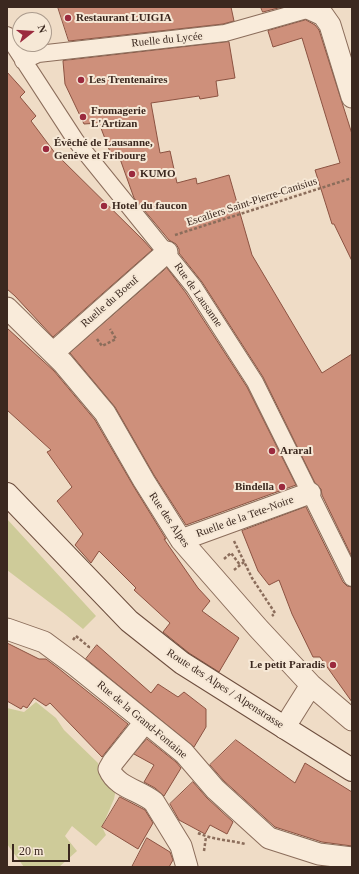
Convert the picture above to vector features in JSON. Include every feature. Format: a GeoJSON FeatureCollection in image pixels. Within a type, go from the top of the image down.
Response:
{"type":"FeatureCollection","features":[{"type":"Feature","properties":{"kind":"main road","name":"Route des Alpes / Alpenstrasse"},"geometry":{"type":"LineString","coordinates":[[7,494],[129,621],[182,663],[352,770]]}},
{"type":"Feature","properties":{"kind":"street","name":"Ruelle du Lycée"},"geometry":{"type":"LineString","coordinates":[[23,61],[38,54],[225,33],[310,8]]}},
{"type":"Feature","properties":{"kind":"street"},"geometry":{"type":"LineString","coordinates":[[310,8],[323,15],[330,25],[352,97]]}},
{"type":"Feature","properties":{"kind":"street","name":"Rue de Lausanne"},"geometry":{"type":"LineString","coordinates":[[7,35],[76,142],[194,287],[255,382],[352,578]]}},
{"type":"Feature","properties":{"kind":"street","name":"Ruelle du Boeuf"},"geometry":{"type":"LineString","coordinates":[[54,352],[162,246]]}},
{"type":"Feature","properties":{"kind":"street","name":"Rue des Alpes"},"geometry":{"type":"LineString","coordinates":[[7,308],[54,352],[105,413],[144,482],[181,540],[258,628],[311,685],[352,720]]}},
{"type":"Feature","properties":{"kind":"street","name":"Ruelle de la Tete-Noire"},"geometry":{"type":"LineString","coordinates":[[181,540],[310,493]]}},
{"type":"Feature","properties":{"kind":"street","name":"Rue de la Grand-Fontaine"},"geometry":{"type":"LineString","coordinates":[[7,629],[44,642],[75,665],[184,753],[215,789],[269,838],[319,854],[352,858]]}},
{"type":"Feature","properties":{"kind":"street"},"geometry":{"type":"LineString","coordinates":[[284,728],[311,685]]}},
{"type":"Feature","properties":{"kind":"street"},"geometry":{"type":"LineString","coordinates":[[145,722],[113,762],[109,770],[112,777],[121,784],[154,802],[181,846],[187,867]]}},
{"type":"Feature","properties":{"kind":"path","name":"Escaliers Saint-Pierre-Canisius"},"geometry":{"type":"LineString","coordinates":[[162,246],[352,178]]}},
{"type":"Feature","properties":{"kind":"path"},"geometry":{"type":"LineString","coordinates":[[225,524],[252,578],[275,613],[258,628]]}},
{"type":"Feature","properties":{"kind":"shaded area"},"geometry":{"type":"Polygon","coordinates":[[[7,519],[96,616],[83,629],[7,570],[7,519]]]}},
{"type":"Feature","properties":{"kind":"shaded area"},"geometry":{"type":"Polygon","coordinates":[[[36,702],[56,718],[64,730],[98,763],[102,780],[116,789],[114,799],[102,827],[106,835],[96,846],[72,826],[65,836],[77,851],[59,867],[24,867],[7,844],[7,708],[24,712],[36,702]]]}},
{"type":"Feature","properties":{"kind":"building"},"geometry":{"type":"Polygon","coordinates":[[[58,7],[231,7],[234,21],[223,24],[69,41],[58,7]]]}},
{"type":"Feature","properties":{"kind":"building"},"geometry":{"type":"Polygon","coordinates":[[[261,7],[282,7],[263,12],[261,7]]]}},
{"type":"Feature","properties":{"kind":"building"},"geometry":{"type":"Polygon","coordinates":[[[306,20],[315,25],[319,30],[352,134],[352,261],[334,224],[332,224],[315,170],[340,163],[302,38],[273,47],[268,31],[306,20]]]}},
{"type":"Feature","properties":{"kind":"building"},"geometry":{"type":"Polygon","coordinates":[[[229,42],[235,78],[216,81],[218,96],[200,99],[199,96],[151,103],[160,153],[170,151],[177,183],[196,178],[197,184],[229,175],[252,255],[322,373],[352,354],[352,557],[322,495],[321,489],[315,483],[263,377],[202,282],[179,253],[179,249],[176,244],[169,240],[134,198],[119,156],[112,157],[99,123],[84,124],[65,84],[63,61],[229,42]]]}},
{"type":"Feature","properties":{"kind":"building"},"geometry":{"type":"Polygon","coordinates":[[[7,72],[25,92],[20,97],[36,116],[31,121],[55,153],[152,250],[53,337],[7,289],[7,72]]]}},
{"type":"Feature","properties":{"kind":"building"},"geometry":{"type":"Polygon","coordinates":[[[167,268],[186,293],[247,387],[296,485],[186,525],[154,475],[115,407],[70,353],[167,268]]]}},
{"type":"Feature","properties":{"kind":"building"},"geometry":{"type":"Polygon","coordinates":[[[7,328],[54,371],[95,420],[166,539],[164,539],[198,588],[210,601],[202,611],[239,638],[219,672],[189,653],[163,632],[170,623],[134,590],[136,588],[99,551],[91,563],[75,545],[83,534],[57,501],[72,487],[47,452],[51,450],[7,410],[7,328]]]}},
{"type":"Feature","properties":{"kind":"building"},"geometry":{"type":"Polygon","coordinates":[[[306,507],[343,582],[347,586],[352,587],[352,702],[320,657],[313,657],[292,614],[279,580],[269,585],[258,571],[242,531],[306,507]]]}},
{"type":"Feature","properties":{"kind":"building"},"geometry":{"type":"Polygon","coordinates":[[[7,643],[39,659],[46,659],[128,724],[102,757],[50,703],[46,706],[34,698],[27,708],[23,706],[21,709],[7,701],[7,643]]]}},
{"type":"Feature","properties":{"kind":"building"},"geometry":{"type":"Polygon","coordinates":[[[97,645],[151,693],[158,684],[178,697],[184,692],[206,709],[206,727],[194,747],[86,659],[97,645]]]}},
{"type":"Feature","properties":{"kind":"building"},"geometry":{"type":"Polygon","coordinates":[[[147,739],[176,762],[181,768],[164,796],[155,788],[144,782],[154,765],[134,754],[147,739]]]}},
{"type":"Feature","properties":{"kind":"building"},"geometry":{"type":"Polygon","coordinates":[[[236,740],[295,783],[305,763],[352,792],[352,846],[322,842],[275,827],[224,781],[210,765],[236,740]]]}},
{"type":"Feature","properties":{"kind":"building"},"geometry":{"type":"Polygon","coordinates":[[[193,782],[207,798],[233,822],[227,834],[210,825],[205,834],[179,820],[170,804],[193,782]]]}},
{"type":"Feature","properties":{"kind":"building"},"geometry":{"type":"Polygon","coordinates":[[[120,797],[145,810],[153,823],[138,849],[102,827],[120,797]]]}},
{"type":"Feature","properties":{"kind":"building"},"geometry":{"type":"Polygon","coordinates":[[[147,838],[170,852],[173,860],[169,867],[132,867],[147,838]]]}},
{"type":"Feature","properties":{"kind":"place","name":"Restaurant LUIGIA"},"geometry":{"type":"Point","coordinates":[68,18]}},
{"type":"Feature","properties":{"kind":"place","name":"Les Trentenaires"},"geometry":{"type":"Point","coordinates":[81,80]}},
{"type":"Feature","properties":{"kind":"place","name":"Fromagerie L'Artizan"},"geometry":{"type":"Point","coordinates":[83,117]}},
{"type":"Feature","properties":{"kind":"place","name":"Évêché de Lausanne, Genève et Fribourg"},"geometry":{"type":"Point","coordinates":[46,149]}},
{"type":"Feature","properties":{"kind":"place","name":"KUMO"},"geometry":{"type":"Point","coordinates":[132,174]}},
{"type":"Feature","properties":{"kind":"place","name":"Hotel du faucon"},"geometry":{"type":"Point","coordinates":[104,206]}},
{"type":"Feature","properties":{"kind":"place","name":"Araral"},"geometry":{"type":"Point","coordinates":[272,451]}},
{"type":"Feature","properties":{"kind":"place","name":"Bindella"},"geometry":{"type":"Point","coordinates":[282,487]}},
{"type":"Feature","properties":{"kind":"place","name":"Le petit Paradis"},"geometry":{"type":"Point","coordinates":[333,665]}}]}
